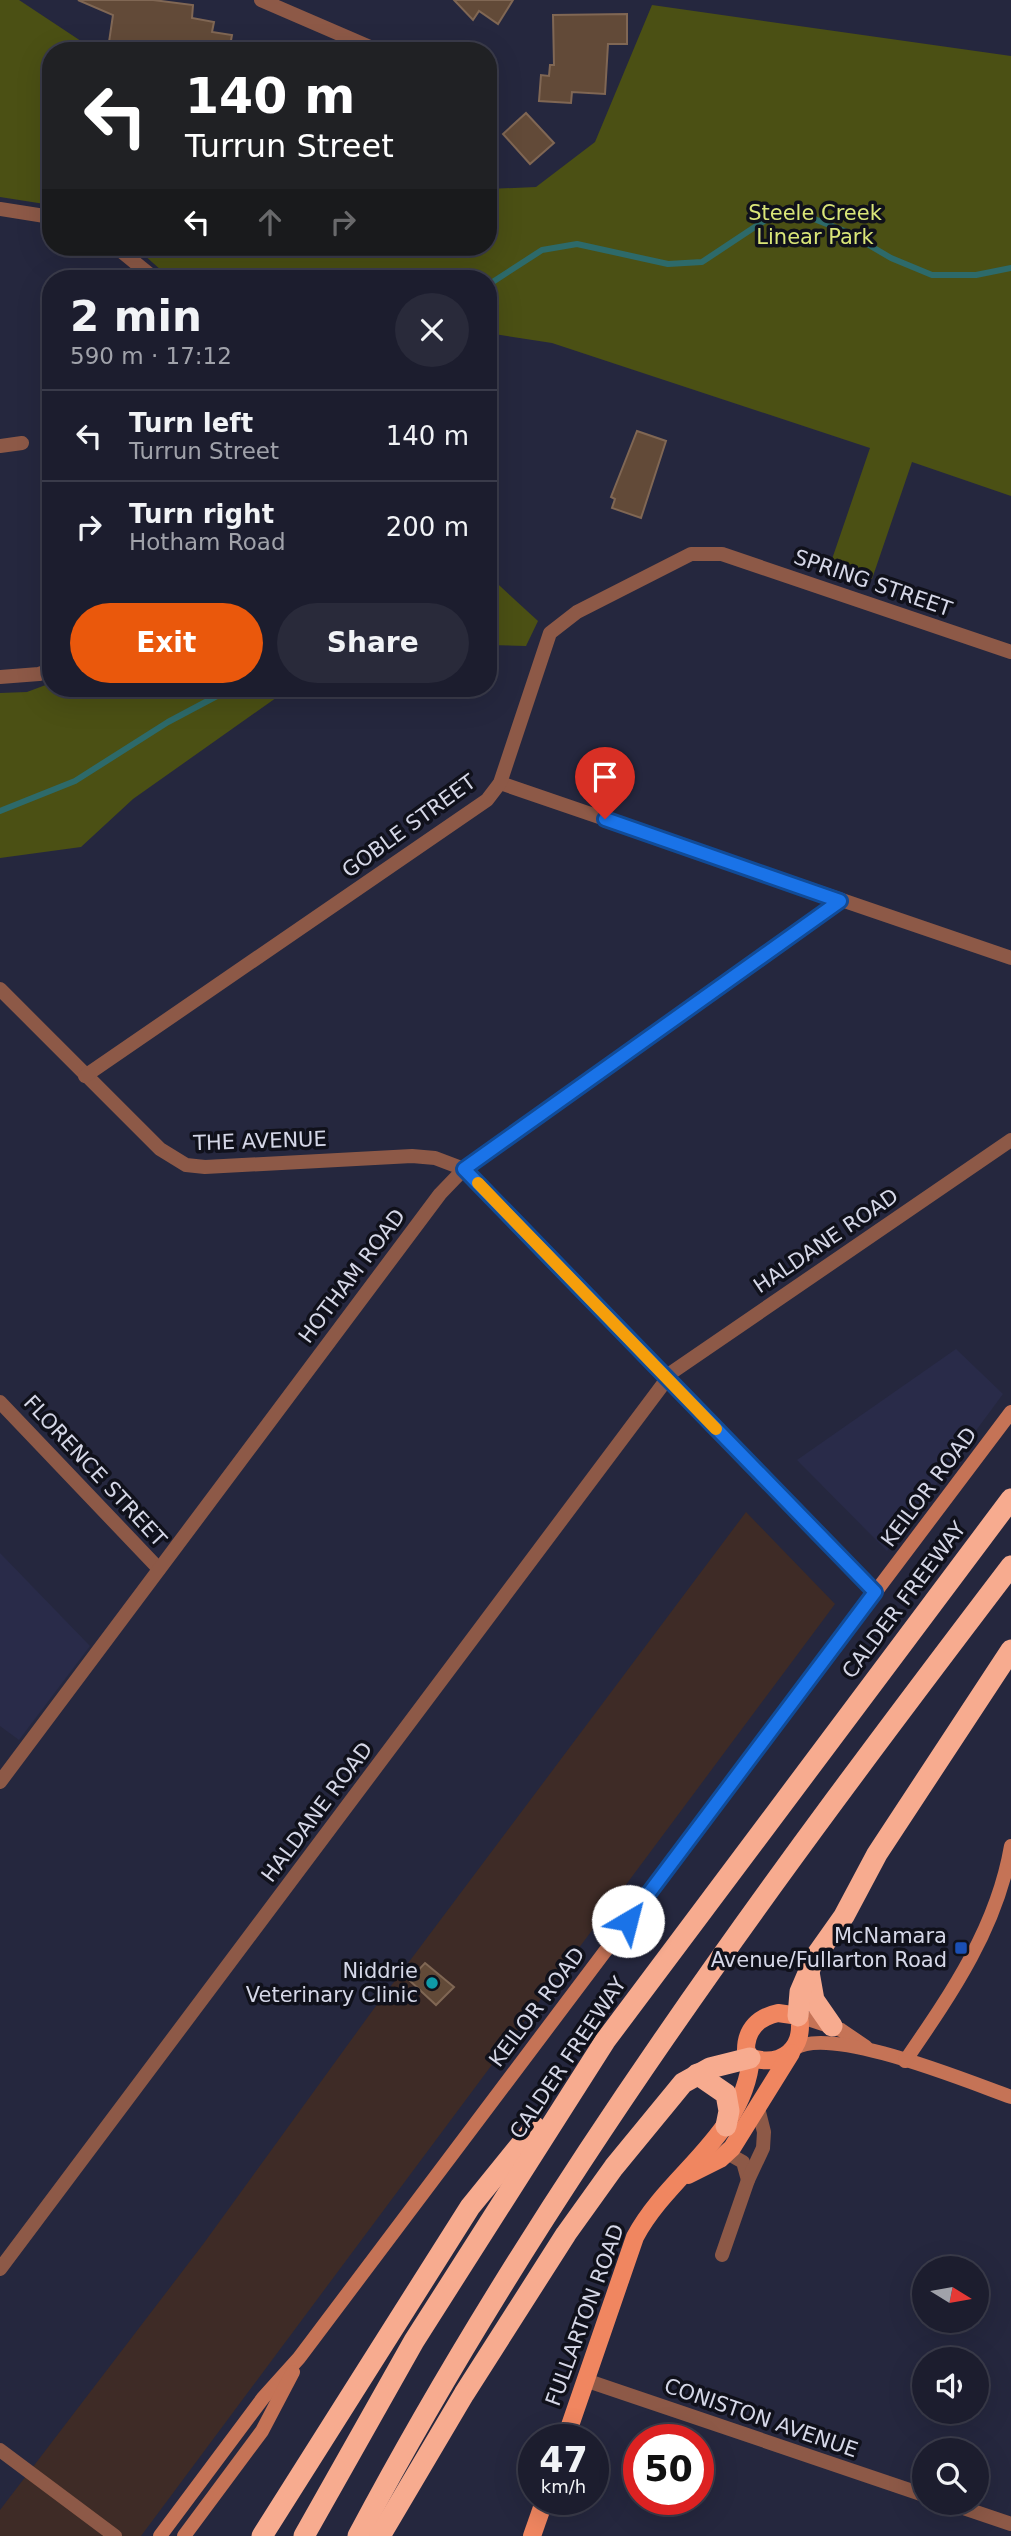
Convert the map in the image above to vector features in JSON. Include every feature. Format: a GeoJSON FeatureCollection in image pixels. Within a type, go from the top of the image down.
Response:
{"type":"FeatureCollection","features":[{"type":"Feature","properties":{"kind":"highway","name":"CALDER FREEWAY"},"geometry":{"type":"LineString","coordinates":[[304,2536],[414,2341],[605,2041],[1011,1499]]}},
{"type":"Feature","properties":{"kind":"highway"},"geometry":{"type":"LineString","coordinates":[[358,2536],[445,2381],[586,2152],[718,1960],[1011,1566]]}},
{"type":"Feature","properties":{"kind":"highway"},"geometry":{"type":"LineString","coordinates":[[799,2016],[800,1992],[810,1966],[850,1906],[877,1854],[1011,1650]]}},
{"type":"Feature","properties":{"kind":"highway"},"geometry":{"type":"LineString","coordinates":[[810,1966],[813,1996],[832,2026]]}},
{"type":"Feature","properties":{"kind":"highway"},"geometry":{"type":"LineString","coordinates":[[262,2536],[470,2207],[605,2041]]}},
{"type":"Feature","properties":{"kind":"highway"},"geometry":{"type":"LineString","coordinates":[[380,2536],[464,2394],[591,2198],[664,2103],[697,2074],[751,2058]]}},
{"type":"Feature","properties":{"kind":"highway"},"geometry":{"type":"LineString","coordinates":[[697,2074],[726,2094],[729,2111],[726,2126]]}},
{"type":"Feature","properties":{"kind":"main road","name":"KEILOR ROAD"},"geometry":{"type":"LineString","coordinates":[[160,2536],[263,2398],[299,2358],[1011,1412]]}},
{"type":"Feature","properties":{"kind":"main road"},"geometry":{"type":"LineString","coordinates":[[905,2061],[965,1972],[978,1946],[1005,1879],[1011,1846]]}},
{"type":"Feature","properties":{"kind":"main road"},"geometry":{"type":"LineString","coordinates":[[868,2048],[832,2026],[778,2013],[759,2020],[746,2040],[746,2050],[751,2058],[771,2061],[803,2043],[818,2041],[868,2048],[1011,2097]]}},
{"type":"Feature","properties":{"kind":"main road"},"geometry":{"type":"LineString","coordinates":[[792,2051],[801,2034],[799,2016]]}},
{"type":"Feature","properties":{"kind":"main road","name":"FULLARTON ROAD"},"geometry":{"type":"LineString","coordinates":[[682,2178],[727,2153],[792,2051]]}},
{"type":"Feature","properties":{"kind":"main road","name":"FULLARTON ROAD"},"geometry":{"type":"LineString","coordinates":[[570,2424],[635,2237],[652,2209],[726,2126],[741,2099],[751,2058]]}},
{"type":"Feature","properties":{"kind":"main road","name":"KEILOR ROAD"},"geometry":{"type":"LineString","coordinates":[[184,2536],[262,2431],[299,2358]]}},
{"type":"Feature","properties":{"kind":"main road"},"geometry":{"type":"LineString","coordinates":[[532,2536],[539,2515]]}},
{"type":"Feature","properties":{"kind":"street"},"geometry":{"type":"LineString","coordinates":[[261,0],[358,42]]}},
{"type":"Feature","properties":{"kind":"street"},"geometry":{"type":"LineString","coordinates":[[0,209],[42,216]]}},
{"type":"Feature","properties":{"kind":"street"},"geometry":{"type":"LineString","coordinates":[[127,256],[144,270]]}},
{"type":"Feature","properties":{"kind":"street"},"geometry":{"type":"LineString","coordinates":[[0,446],[22,443]]}},
{"type":"Feature","properties":{"kind":"street","name":"GOBLE STREET"},"geometry":{"type":"LineString","coordinates":[[85,1076],[486,800],[500,783],[550,632],[577,612],[691,554],[722,554]]}},
{"type":"Feature","properties":{"kind":"street","name":"SPRING STREET"},"geometry":{"type":"LineString","coordinates":[[722,554],[1011,652]]}},
{"type":"Feature","properties":{"kind":"street"},"geometry":{"type":"LineString","coordinates":[[0,677],[42,673]]}},
{"type":"Feature","properties":{"kind":"street"},"geometry":{"type":"LineString","coordinates":[[500,783],[1011,958]]}},
{"type":"Feature","properties":{"kind":"street","name":"HOTHAM ROAD"},"geometry":{"type":"LineString","coordinates":[[0,1782],[438,1195],[464,1169],[840,901]]}},
{"type":"Feature","properties":{"kind":"street","name":"THE AVENUE"},"geometry":{"type":"LineString","coordinates":[[0,989],[165,1154],[186,1165],[205,1167],[412,1156],[435,1158],[464,1169]]}},
{"type":"Feature","properties":{"kind":"street","name":"HALDANE ROAD"},"geometry":{"type":"LineString","coordinates":[[0,2269],[666,1378],[1011,1140]]}},
{"type":"Feature","properties":{"kind":"street"},"geometry":{"type":"LineString","coordinates":[[464,1169],[875,1592]]}},
{"type":"Feature","properties":{"kind":"street","name":"FLORENCE STREET"},"geometry":{"type":"LineString","coordinates":[[0,1402],[159,1569]]}},
{"type":"Feature","properties":{"kind":"street"},"geometry":{"type":"LineString","coordinates":[[722,2255],[764,2141],[758,2108]]}},
{"type":"Feature","properties":{"kind":"street"},"geometry":{"type":"LineString","coordinates":[[727,2153],[743,2162],[748,2180]]}},
{"type":"Feature","properties":{"kind":"street","name":"CONISTON AVENUE"},"geometry":{"type":"LineString","coordinates":[[585,2380],[912,2491]]}},
{"type":"Feature","properties":{"kind":"street"},"geometry":{"type":"LineString","coordinates":[[0,2450],[115,2536]]}},
{"type":"Feature","properties":{"kind":"street"},"geometry":{"type":"LineString","coordinates":[[984,2515],[1011,2524]]}},
{"type":"Feature","properties":{"kind":"shaded area"},"geometry":{"type":"Polygon","coordinates":[[[956,1349],[1003,1394],[887,1551],[797,1460],[956,1349]]]}},
{"type":"Feature","properties":{"kind":"shaded area"},"geometry":{"type":"Polygon","coordinates":[[[746,1512],[835,1604],[141,2536],[0,2536],[0,2510],[204,2243],[370,2014],[746,1512]]]}},
{"type":"Feature","properties":{"kind":"shaded area"},"geometry":{"type":"Polygon","coordinates":[[[0,1553],[90,1646],[19,1740],[0,1726],[0,1553]]]}},
{"type":"Feature","properties":{"kind":"green space"},"geometry":{"type":"Polygon","coordinates":[[[0,0],[19,0],[82,42],[42,42],[42,204],[0,197],[0,0]]]}},
{"type":"Feature","properties":{"kind":"green space","name":"Steele Creek Linear Park"},"geometry":{"type":"Polygon","coordinates":[[[652,5],[1011,56],[1011,496],[912,462],[872,579],[830,565],[870,448],[552,343],[497,334],[497,270],[161,270],[145,256],[497,256],[497,189],[536,187],[595,142],[652,5]]]}},
{"type":"Feature","properties":{"kind":"green space"},"geometry":{"type":"Polygon","coordinates":[[[497,583],[538,621],[526,646],[497,645],[497,583]]]}},
{"type":"Feature","properties":{"kind":"green space"},"geometry":{"type":"Polygon","coordinates":[[[42,686],[42,697],[277,697],[133,799],[81,847],[0,858],[0,693],[27,692],[42,686]]]}},
{"type":"Feature","properties":{"kind":"building"},"geometry":{"type":"Polygon","coordinates":[[[78,0],[153,0],[193,5],[192,18],[214,22],[212,32],[232,35],[231,42],[109,42],[113,15],[78,0]]]}},
{"type":"Feature","properties":{"kind":"building"},"geometry":{"type":"Polygon","coordinates":[[[454,0],[513,0],[498,24],[479,11],[473,20],[454,0]]]}},
{"type":"Feature","properties":{"kind":"building"},"geometry":{"type":"Polygon","coordinates":[[[627,14],[627,44],[608,44],[605,94],[572,92],[571,103],[539,101],[541,75],[549,76],[550,65],[554,65],[553,15],[627,14]]]}},
{"type":"Feature","properties":{"kind":"building"},"geometry":{"type":"Polygon","coordinates":[[[526,113],[554,143],[530,164],[503,134],[526,113]]]}},
{"type":"Feature","properties":{"kind":"building"},"geometry":{"type":"Polygon","coordinates":[[[637,431],[666,441],[641,518],[612,508],[615,499],[611,497],[637,431]]]}},
{"type":"Feature","properties":{"kind":"building","name":"Niddrie Veterinary Clinic"},"geometry":{"type":"Polygon","coordinates":[[[425,1963],[454,1987],[436,2005],[409,1980],[425,1963]]]}},
{"type":"Feature","properties":{"kind":"waterway"},"geometry":{"type":"LineString","coordinates":[[497,279],[542,250],[577,244],[668,264],[702,262],[773,215],[804,215],[847,232],[891,258],[932,275],[976,275],[1011,268]]}},
{"type":"Feature","properties":{"kind":"waterway"},"geometry":{"type":"LineString","coordinates":[[0,811],[75,781],[168,722],[215,697]]}},
{"type":"Feature","properties":{"kind":"slow traffic"},"geometry":{"type":"LineString","coordinates":[[478,1183],[716,1429]]}},
{"type":"Feature","properties":{"kind":"place","name":"McNamara Avenue/Fullarton Road"},"geometry":{"type":"Point","coordinates":[961,1948]}},
{"type":"Feature","properties":{"kind":"place","name":"Niddrie Veterinary Clinic"},"geometry":{"type":"Point","coordinates":[432,1983]}},
{"type":"Feature","properties":{"kind":"route"},"geometry":{"type":"LineString","coordinates":[[605,819],[840,901],[464,1169],[875,1592],[628,1921]]}}]}
